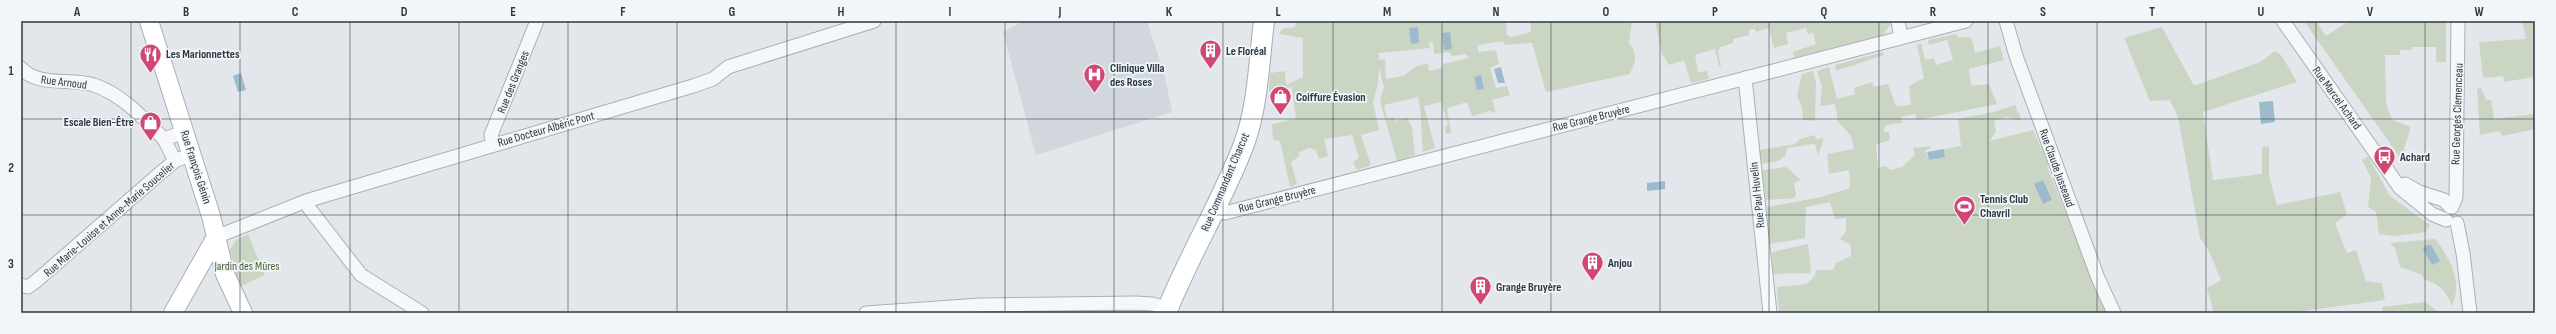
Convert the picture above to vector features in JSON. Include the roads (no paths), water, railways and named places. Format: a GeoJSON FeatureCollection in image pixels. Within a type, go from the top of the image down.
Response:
{"type":"FeatureCollection","features":[{"type":"Feature","properties":{"kind":"main road","name":"Rue François Génin"},"geometry":{"type":"LineString","coordinates":[[148,21],[184,132],[183,157],[216,237],[225,274],[243,313]]}},
{"type":"Feature","properties":{"kind":"main road","name":"Rue Commandant Charcot"},"geometry":{"type":"LineString","coordinates":[[1170,312],[1179,283],[1216,211],[1244,143],[1252,109],[1264,21]]}},
{"type":"Feature","properties":{"kind":"main road"},"geometry":{"type":"LineString","coordinates":[[173,313],[216,237]]}},
{"type":"Feature","properties":{"kind":"street","name":"Rue des Granges"},"geometry":{"type":"LineString","coordinates":[[494,144],[491,135],[537,21]]}},
{"type":"Feature","properties":{"kind":"street","name":"Rue Docteur Albéric Pont"},"geometry":{"type":"LineString","coordinates":[[216,237],[306,201],[494,144],[499,145],[693,86],[713,79],[721,70],[728,67],[874,21]]}},
{"type":"Feature","properties":{"kind":"street"},"geometry":{"type":"LineString","coordinates":[[1898,21],[1901,38]]}},
{"type":"Feature","properties":{"kind":"street","name":"Rue Grange Bruyère"},"geometry":{"type":"LineString","coordinates":[[1216,211],[1225,212],[1966,21]]}},
{"type":"Feature","properties":{"kind":"street","name":"Rue Claude Jusseaud"},"geometry":{"type":"LineString","coordinates":[[2006,21],[2016,56],[2095,271],[2114,313]]}},
{"type":"Feature","properties":{"kind":"street","name":"Rue Marcel Achard"},"geometry":{"type":"LineString","coordinates":[[2283,21],[2400,188],[2438,218],[2451,222]]}},
{"type":"Feature","properties":{"kind":"street","name":"Rue Georges Clemenceau"},"geometry":{"type":"LineString","coordinates":[[2451,207],[2456,197],[2458,21]]}},
{"type":"Feature","properties":{"kind":"street","name":"Rue Arnoud"},"geometry":{"type":"LineString","coordinates":[[21,68],[30,77],[79,82],[94,85],[110,92],[125,101],[183,157]]}},
{"type":"Feature","properties":{"kind":"street","name":"Rue Paul Huvelin"},"geometry":{"type":"LineString","coordinates":[[1745,78],[1770,313]]}},
{"type":"Feature","properties":{"kind":"street"},"geometry":{"type":"LineString","coordinates":[[164,139],[184,132]]}},
{"type":"Feature","properties":{"kind":"street","name":"Rue Marie-Louise et Anne-Marie Soucelier"},"geometry":{"type":"LineString","coordinates":[[24,286],[183,157]]}},
{"type":"Feature","properties":{"kind":"street","name":"Rue Marcel Achard"},"geometry":{"type":"LineString","coordinates":[[2392,175],[2419,192],[2444,200],[2451,207]]}},
{"type":"Feature","properties":{"kind":"street"},"geometry":{"type":"LineString","coordinates":[[306,201],[309,208],[361,275],[422,313]]}},
{"type":"Feature","properties":{"kind":"street"},"geometry":{"type":"LineString","coordinates":[[2451,207],[2461,212],[2462,217],[2451,222],[2463,253],[2470,313]]}},
{"type":"Feature","properties":{"kind":"street"},"geometry":{"type":"LineString","coordinates":[[866,313],[980,305],[1026,304],[1153,304],[1170,312]]}},
{"type":"Feature","properties":{"kind":"water"},"geometry":{"type":"Polygon","coordinates":[[[1418,27],[1419,43],[1411,44],[1409,28],[1418,27]]]}},
{"type":"Feature","properties":{"kind":"water"},"geometry":{"type":"Polygon","coordinates":[[[1450,32],[1452,49],[1444,50],[1442,33],[1450,32]]]}},
{"type":"Feature","properties":{"kind":"water"},"geometry":{"type":"Polygon","coordinates":[[[1501,67],[1505,83],[1498,83],[1494,69],[1501,67]]]}},
{"type":"Feature","properties":{"kind":"water"},"geometry":{"type":"Polygon","coordinates":[[[241,73],[246,90],[238,92],[233,76],[241,73]]]}},
{"type":"Feature","properties":{"kind":"water"},"geometry":{"type":"Polygon","coordinates":[[[1481,75],[1484,89],[1477,90],[1474,77],[1481,75]]]}},
{"type":"Feature","properties":{"kind":"water"},"geometry":{"type":"Polygon","coordinates":[[[2273,101],[2275,122],[2261,124],[2259,102],[2273,101]]]}},
{"type":"Feature","properties":{"kind":"water"},"geometry":{"type":"Polygon","coordinates":[[[1944,149],[1945,157],[1929,160],[1927,152],[1944,149]]]}},
{"type":"Feature","properties":{"kind":"water"},"geometry":{"type":"Polygon","coordinates":[[[2043,180],[2052,200],[2043,204],[2034,184],[2043,180]]]}},
{"type":"Feature","properties":{"kind":"water"},"geometry":{"type":"Polygon","coordinates":[[[1665,181],[1665,189],[1647,191],[1647,183],[1665,181]]]}},
{"type":"Feature","properties":{"kind":"water"},"geometry":{"type":"Polygon","coordinates":[[[2426,245],[2431,245],[2440,261],[2432,265],[2423,249],[2426,245]]]}},
{"type":"Feature","properties":{"kind":"place","name":"Le Floréal"},"geometry":{"type":"Point","coordinates":[1210,70]}},
{"type":"Feature","properties":{"kind":"place","name":"Les Marionnettes"},"geometry":{"type":"Point","coordinates":[151,74]}},
{"type":"Feature","properties":{"kind":"place","name":"Clinique Villa des Roses"},"geometry":{"type":"Point","coordinates":[1094,94]}},
{"type":"Feature","properties":{"kind":"place","name":"Coiffure Évasion"},"geometry":{"type":"Point","coordinates":[1280,116]}},
{"type":"Feature","properties":{"kind":"place","name":"Escale Bien-Être"},"geometry":{"type":"Point","coordinates":[150,142]}},
{"type":"Feature","properties":{"kind":"place","name":"Achard"},"geometry":{"type":"Point","coordinates":[2384,176]}},
{"type":"Feature","properties":{"kind":"place","name":"Tennis Club Chavril"},"geometry":{"type":"Point","coordinates":[1964,226]}},
{"type":"Feature","properties":{"kind":"place","name":"Anjou"},"geometry":{"type":"Point","coordinates":[1592,282]}},
{"type":"Feature","properties":{"kind":"place","name":"Grange Bruyère"},"geometry":{"type":"Point","coordinates":[1480,306]}},
{"type":"Feature","properties":{"kind":"park label","name":"Jardin des Mûres"},"geometry":{"type":"Point","coordinates":[247,266]}}]}
